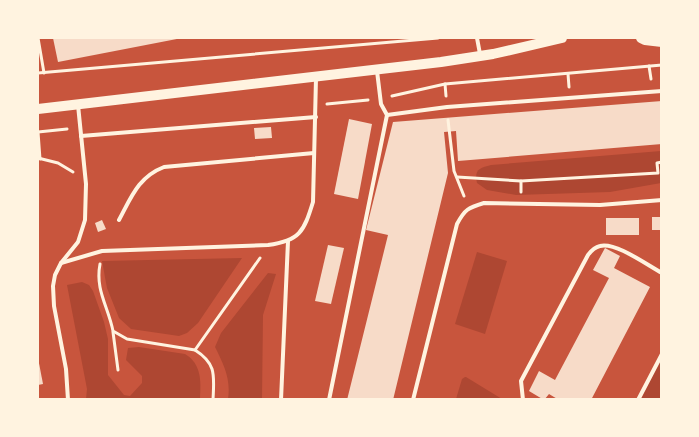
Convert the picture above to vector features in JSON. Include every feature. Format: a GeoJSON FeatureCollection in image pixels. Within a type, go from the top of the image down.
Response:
{"type":"FeatureCollection","features":[{"type":"Feature","properties":{"kind":"main road"},"geometry":{"type":"LineString","coordinates":[[38,109],[378,70],[481,56],[562,38]]}},
{"type":"Feature","properties":{"kind":"main road"},"geometry":{"type":"LineString","coordinates":[[641,38],[662,42]]}},
{"type":"Feature","properties":{"kind":"lane"},"geometry":{"type":"LineString","coordinates":[[477,38],[481,56]]}},
{"type":"Feature","properties":{"kind":"lane"},"geometry":{"type":"LineString","coordinates":[[329,400],[387,115],[381,104],[378,70]]}},
{"type":"Feature","properties":{"kind":"lane"},"geometry":{"type":"LineString","coordinates":[[60,263],[102,251],[268,245],[288,241],[303,228],[308,220],[313,202],[316,78]]}},
{"type":"Feature","properties":{"kind":"lane"},"geometry":{"type":"LineString","coordinates":[[387,115],[447,107],[662,91]]}},
{"type":"Feature","properties":{"kind":"lane"},"geometry":{"type":"LineString","coordinates":[[68,400],[66,369],[54,295],[56,275],[60,263],[78,242],[84,220],[86,184],[78,105]]}},
{"type":"Feature","properties":{"kind":"lane"},"geometry":{"type":"LineString","coordinates":[[81,136],[316,118]]}},
{"type":"Feature","properties":{"kind":"lane"},"geometry":{"type":"LineString","coordinates":[[119,220],[137,187],[148,174],[164,167],[314,153]]}},
{"type":"Feature","properties":{"kind":"lane"},"geometry":{"type":"LineString","coordinates":[[413,400],[457,224],[464,212],[484,203],[600,204],[662,200]]}},
{"type":"Feature","properties":{"kind":"lane"},"geometry":{"type":"LineString","coordinates":[[281,400],[288,241]]}},
{"type":"Feature","properties":{"kind":"lane"},"geometry":{"type":"LineString","coordinates":[[523,400],[521,381],[588,255],[593,249],[601,246],[618,249],[662,273]]}},
{"type":"Feature","properties":{"kind":"lane"},"geometry":{"type":"LineString","coordinates":[[638,400],[662,354]]}},
{"type":"Feature","properties":{"kind":"path"},"geometry":{"type":"LineString","coordinates":[[38,38],[44,73]]}},
{"type":"Feature","properties":{"kind":"path"},"geometry":{"type":"LineString","coordinates":[[38,73],[438,38]]}},
{"type":"Feature","properties":{"kind":"path"},"geometry":{"type":"LineString","coordinates":[[445,84],[662,64]]}},
{"type":"Feature","properties":{"kind":"path"},"geometry":{"type":"LineString","coordinates":[[447,107],[456,177],[470,208]]}},
{"type":"Feature","properties":{"kind":"path"},"geometry":{"type":"LineString","coordinates":[[38,132],[39,158],[58,163],[86,184]]}},
{"type":"Feature","properties":{"kind":"path"},"geometry":{"type":"LineString","coordinates":[[456,177],[521,181],[658,173],[657,163],[662,162]]}},
{"type":"Feature","properties":{"kind":"path"},"geometry":{"type":"LineString","coordinates":[[521,181],[521,203]]}},
{"type":"Feature","properties":{"kind":"path"},"geometry":{"type":"LineString","coordinates":[[195,350],[253,271],[268,245]]}},
{"type":"Feature","properties":{"kind":"path"},"geometry":{"type":"LineString","coordinates":[[102,251],[98,272],[98,287],[110,316],[118,370]]}},
{"type":"Feature","properties":{"kind":"path"},"geometry":{"type":"LineString","coordinates":[[113,331],[128,340],[195,350],[208,358],[214,376],[213,400]]}},
{"type":"Feature","properties":{"kind":"shaded area"},"geometry":{"type":"Polygon","coordinates":[[[661,151],[661,183],[610,192],[516,195],[487,190],[477,183],[476,179],[478,170],[491,165],[661,151]]]}},
{"type":"Feature","properties":{"kind":"shaded area"},"geometry":{"type":"Polygon","coordinates":[[[477,252],[507,261],[485,334],[455,324],[477,252]]]}},
{"type":"Feature","properties":{"kind":"shaded area"},"geometry":{"type":"Polygon","coordinates":[[[242,258],[198,323],[187,333],[179,336],[131,329],[119,318],[107,288],[102,261],[242,258]]]}},
{"type":"Feature","properties":{"kind":"shaded area"},"geometry":{"type":"Polygon","coordinates":[[[268,273],[276,274],[263,315],[262,399],[228,399],[228,379],[215,347],[221,333],[268,273]]]}},
{"type":"Feature","properties":{"kind":"shaded area"},"geometry":{"type":"Polygon","coordinates":[[[82,282],[89,285],[93,291],[104,322],[108,339],[108,375],[124,395],[130,396],[142,383],[142,376],[126,360],[128,348],[139,347],[185,354],[191,358],[199,374],[200,399],[86,399],[87,389],[67,285],[82,282]]]}},
{"type":"Feature","properties":{"kind":"shaded area"},"geometry":{"type":"Polygon","coordinates":[[[661,358],[661,399],[641,399],[661,358]]]}},
{"type":"Feature","properties":{"kind":"shaded area"},"geometry":{"type":"Polygon","coordinates":[[[465,377],[502,399],[456,399],[462,379],[465,377]]]}},
{"type":"Feature","properties":{"kind":"building"},"geometry":{"type":"Polygon","coordinates":[[[53,38],[182,38],[58,62],[53,38]]]}},
{"type":"Feature","properties":{"kind":"building"},"geometry":{"type":"Polygon","coordinates":[[[662,101],[662,144],[458,161],[456,131],[444,132],[448,173],[393,400],[347,400],[388,235],[366,230],[393,122],[662,101]]]}},
{"type":"Feature","properties":{"kind":"building"},"geometry":{"type":"Polygon","coordinates":[[[349,119],[372,124],[358,199],[334,194],[349,119]]]}},
{"type":"Feature","properties":{"kind":"building"},"geometry":{"type":"Polygon","coordinates":[[[271,127],[272,138],[255,139],[254,128],[271,127]]]}},
{"type":"Feature","properties":{"kind":"building"},"geometry":{"type":"Polygon","coordinates":[[[652,217],[662,217],[662,230],[652,230],[652,217]]]}},
{"type":"Feature","properties":{"kind":"building"},"geometry":{"type":"Polygon","coordinates":[[[606,218],[639,218],[639,235],[606,235],[606,218]]]}},
{"type":"Feature","properties":{"kind":"building"},"geometry":{"type":"Polygon","coordinates":[[[102,220],[106,229],[98,232],[95,223],[102,220]]]}},
{"type":"Feature","properties":{"kind":"building"},"geometry":{"type":"Polygon","coordinates":[[[328,245],[344,248],[331,304],[315,301],[328,245]]]}},
{"type":"Feature","properties":{"kind":"building"},"geometry":{"type":"Polygon","coordinates":[[[605,248],[620,256],[614,268],[650,287],[591,400],[559,400],[549,394],[544,400],[529,391],[539,371],[555,380],[609,278],[593,270],[605,248]]]}},
{"type":"Feature","properties":{"kind":"building"},"geometry":{"type":"Polygon","coordinates":[[[38,358],[43,384],[38,385],[38,358]]]}}]}
